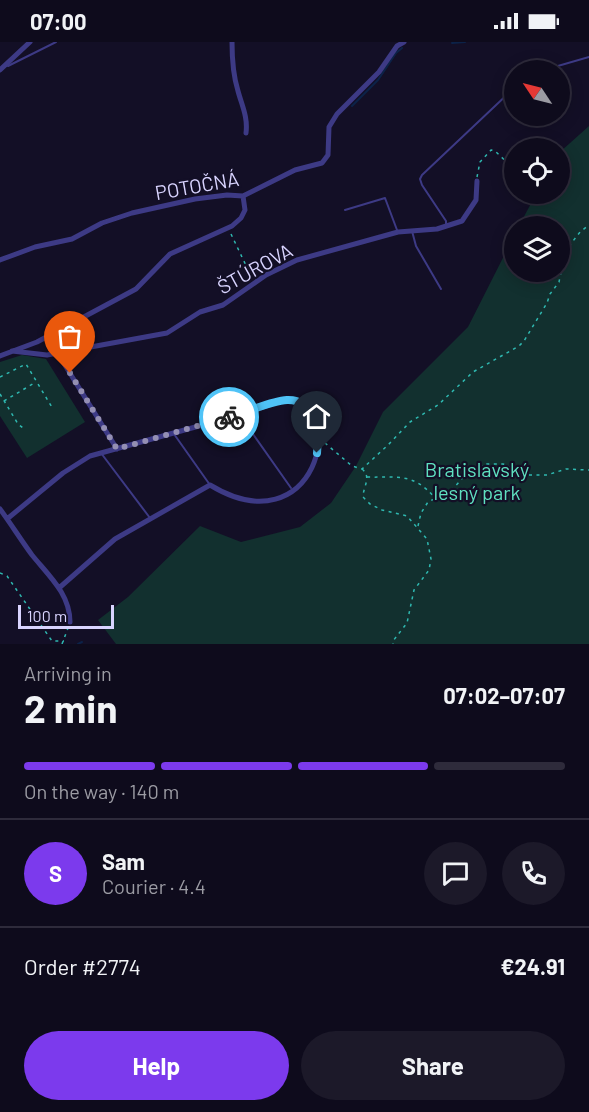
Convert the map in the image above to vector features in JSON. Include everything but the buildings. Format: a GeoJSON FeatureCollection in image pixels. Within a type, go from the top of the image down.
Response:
{"type":"FeatureCollection","features":[{"type":"Feature","properties":{"kind":"street"},"geometry":{"type":"LineString","coordinates":[[0,70],[30,42]]}},
{"type":"Feature","properties":{"kind":"street"},"geometry":{"type":"LineString","coordinates":[[232,42],[232,63],[246,114],[246,133]]}},
{"type":"Feature","properties":{"kind":"street","name":"POTOČNÁ"},"geometry":{"type":"LineString","coordinates":[[0,260],[35,247],[72,239],[102,223],[132,213],[195,199],[227,195],[243,196],[295,170],[322,163],[328,155],[329,127],[338,114],[379,72],[397,46],[404,42]]}},
{"type":"Feature","properties":{"kind":"street","name":"ŠTÚROVA"},"geometry":{"type":"LineString","coordinates":[[12,351],[58,354],[167,333],[200,312],[223,304],[266,275],[297,260],[398,232],[446,227],[462,221],[476,200],[477,181]]}},
{"type":"Feature","properties":{"kind":"street"},"geometry":{"type":"LineString","coordinates":[[229,227],[237,222],[245,210],[243,196]]}},
{"type":"Feature","properties":{"kind":"street","name":"ŠTÚROVA"},"geometry":{"type":"LineString","coordinates":[[0,356],[37,342],[136,289],[170,254],[229,227]]}},
{"type":"Feature","properties":{"kind":"street"},"geometry":{"type":"LineString","coordinates":[[37,342],[46,355]]}},
{"type":"Feature","properties":{"kind":"street"},"geometry":{"type":"LineString","coordinates":[[58,354],[117,449]]}},
{"type":"Feature","properties":{"kind":"street"},"geometry":{"type":"LineString","coordinates":[[7,519],[76,463],[90,456],[239,415],[284,400],[299,402],[314,418],[318,443],[315,464],[309,476],[293,491],[280,499],[256,501],[232,497],[210,485],[116,539],[59,588]]}},
{"type":"Feature","properties":{"kind":"street"},"geometry":{"type":"LineString","coordinates":[[0,509],[63,593],[70,610],[70,622]]}},
{"type":"Feature","properties":{"kind":"lane"},"geometry":{"type":"LineString","coordinates":[[0,70],[56,42]]}},
{"type":"Feature","properties":{"kind":"lane"},"geometry":{"type":"LineString","coordinates":[[570,62],[589,57]]}},
{"type":"Feature","properties":{"kind":"lane"},"geometry":{"type":"LineString","coordinates":[[446,227],[446,220],[420,179],[504,97]]}},
{"type":"Feature","properties":{"kind":"lane"},"geometry":{"type":"LineString","coordinates":[[345,210],[385,198],[398,232]]}},
{"type":"Feature","properties":{"kind":"lane"},"geometry":{"type":"LineString","coordinates":[[412,231],[416,246],[441,289]]}},
{"type":"Feature","properties":{"kind":"lane"},"geometry":{"type":"LineString","coordinates":[[239,415],[293,491]]}},
{"type":"Feature","properties":{"kind":"lane"},"geometry":{"type":"LineString","coordinates":[[173,433],[210,485]]}},
{"type":"Feature","properties":{"kind":"lane"},"geometry":{"type":"LineString","coordinates":[[101,453],[150,518]]}},
{"type":"Feature","properties":{"kind":"path"},"geometry":{"type":"LineString","coordinates":[[477,181],[480,162],[491,150],[504,160]]}},
{"type":"Feature","properties":{"kind":"path"},"geometry":{"type":"LineString","coordinates":[[362,469],[410,422],[438,405],[473,372],[524,341],[559,282],[564,257],[570,245],[589,225]]}},
{"type":"Feature","properties":{"kind":"path"},"geometry":{"type":"LineString","coordinates":[[229,227],[255,283]]}},
{"type":"Feature","properties":{"kind":"path"},"geometry":{"type":"LineString","coordinates":[[0,377],[26,364],[53,409]]}},
{"type":"Feature","properties":{"kind":"path"},"geometry":{"type":"LineString","coordinates":[[4,401],[36,381]]}},
{"type":"Feature","properties":{"kind":"path"},"geometry":{"type":"LineString","coordinates":[[0,394],[23,428]]}},
{"type":"Feature","properties":{"kind":"path"},"geometry":{"type":"LineString","coordinates":[[318,443],[327,443],[350,464],[366,472],[367,483],[363,489],[363,497],[370,504],[382,510],[407,516],[427,539],[431,559],[429,570],[414,590],[407,623],[393,644]]}},
{"type":"Feature","properties":{"kind":"path"},"geometry":{"type":"LineString","coordinates":[[418,527],[421,513],[428,502],[451,491],[467,473],[484,464],[503,464],[528,475],[548,475],[566,469],[589,470]]}},
{"type":"Feature","properties":{"kind":"path"},"geometry":{"type":"LineString","coordinates":[[367,477],[408,477],[425,487],[435,499]]}},
{"type":"Feature","properties":{"kind":"path"},"geometry":{"type":"LineString","coordinates":[[0,573],[7,576],[52,641],[63,642],[70,622]]}},
{"type":"Feature","properties":{"kind":"green space","name":"Bratislavský lesný park"},"geometry":{"type":"Polygon","coordinates":[[[589,126],[589,644],[116,644],[98,620],[128,597],[200,526],[241,542],[300,527],[331,503],[356,466],[383,412],[468,327],[504,256],[504,282],[570,282],[570,216],[524,216],[531,204],[570,204],[570,143],[589,126]]]}},
{"type":"Feature","properties":{"kind":"green space"},"geometry":{"type":"Polygon","coordinates":[[[22,355],[46,359],[85,422],[27,458],[0,416],[0,362],[22,355]]]}},
{"type":"Feature","properties":{"kind":"waterway"},"geometry":{"type":"LineString","coordinates":[[452,43],[465,42]]}},
{"type":"Feature","properties":{"kind":"waterway"},"geometry":{"type":"LineString","coordinates":[[352,106],[378,80],[402,48]]}},
{"type":"Feature","properties":{"kind":"waterway"},"geometry":{"type":"LineString","coordinates":[[78,644],[82,642]]}},
{"type":"Feature","properties":{"kind":"way so far"},"geometry":{"type":"LineString","coordinates":[[70,373],[117,449],[229,417]]}},
{"type":"Feature","properties":{"kind":"route"},"geometry":{"type":"LineString","coordinates":[[229,417],[284,400],[299,402],[314,418],[318,433],[317,453]]}}]}
